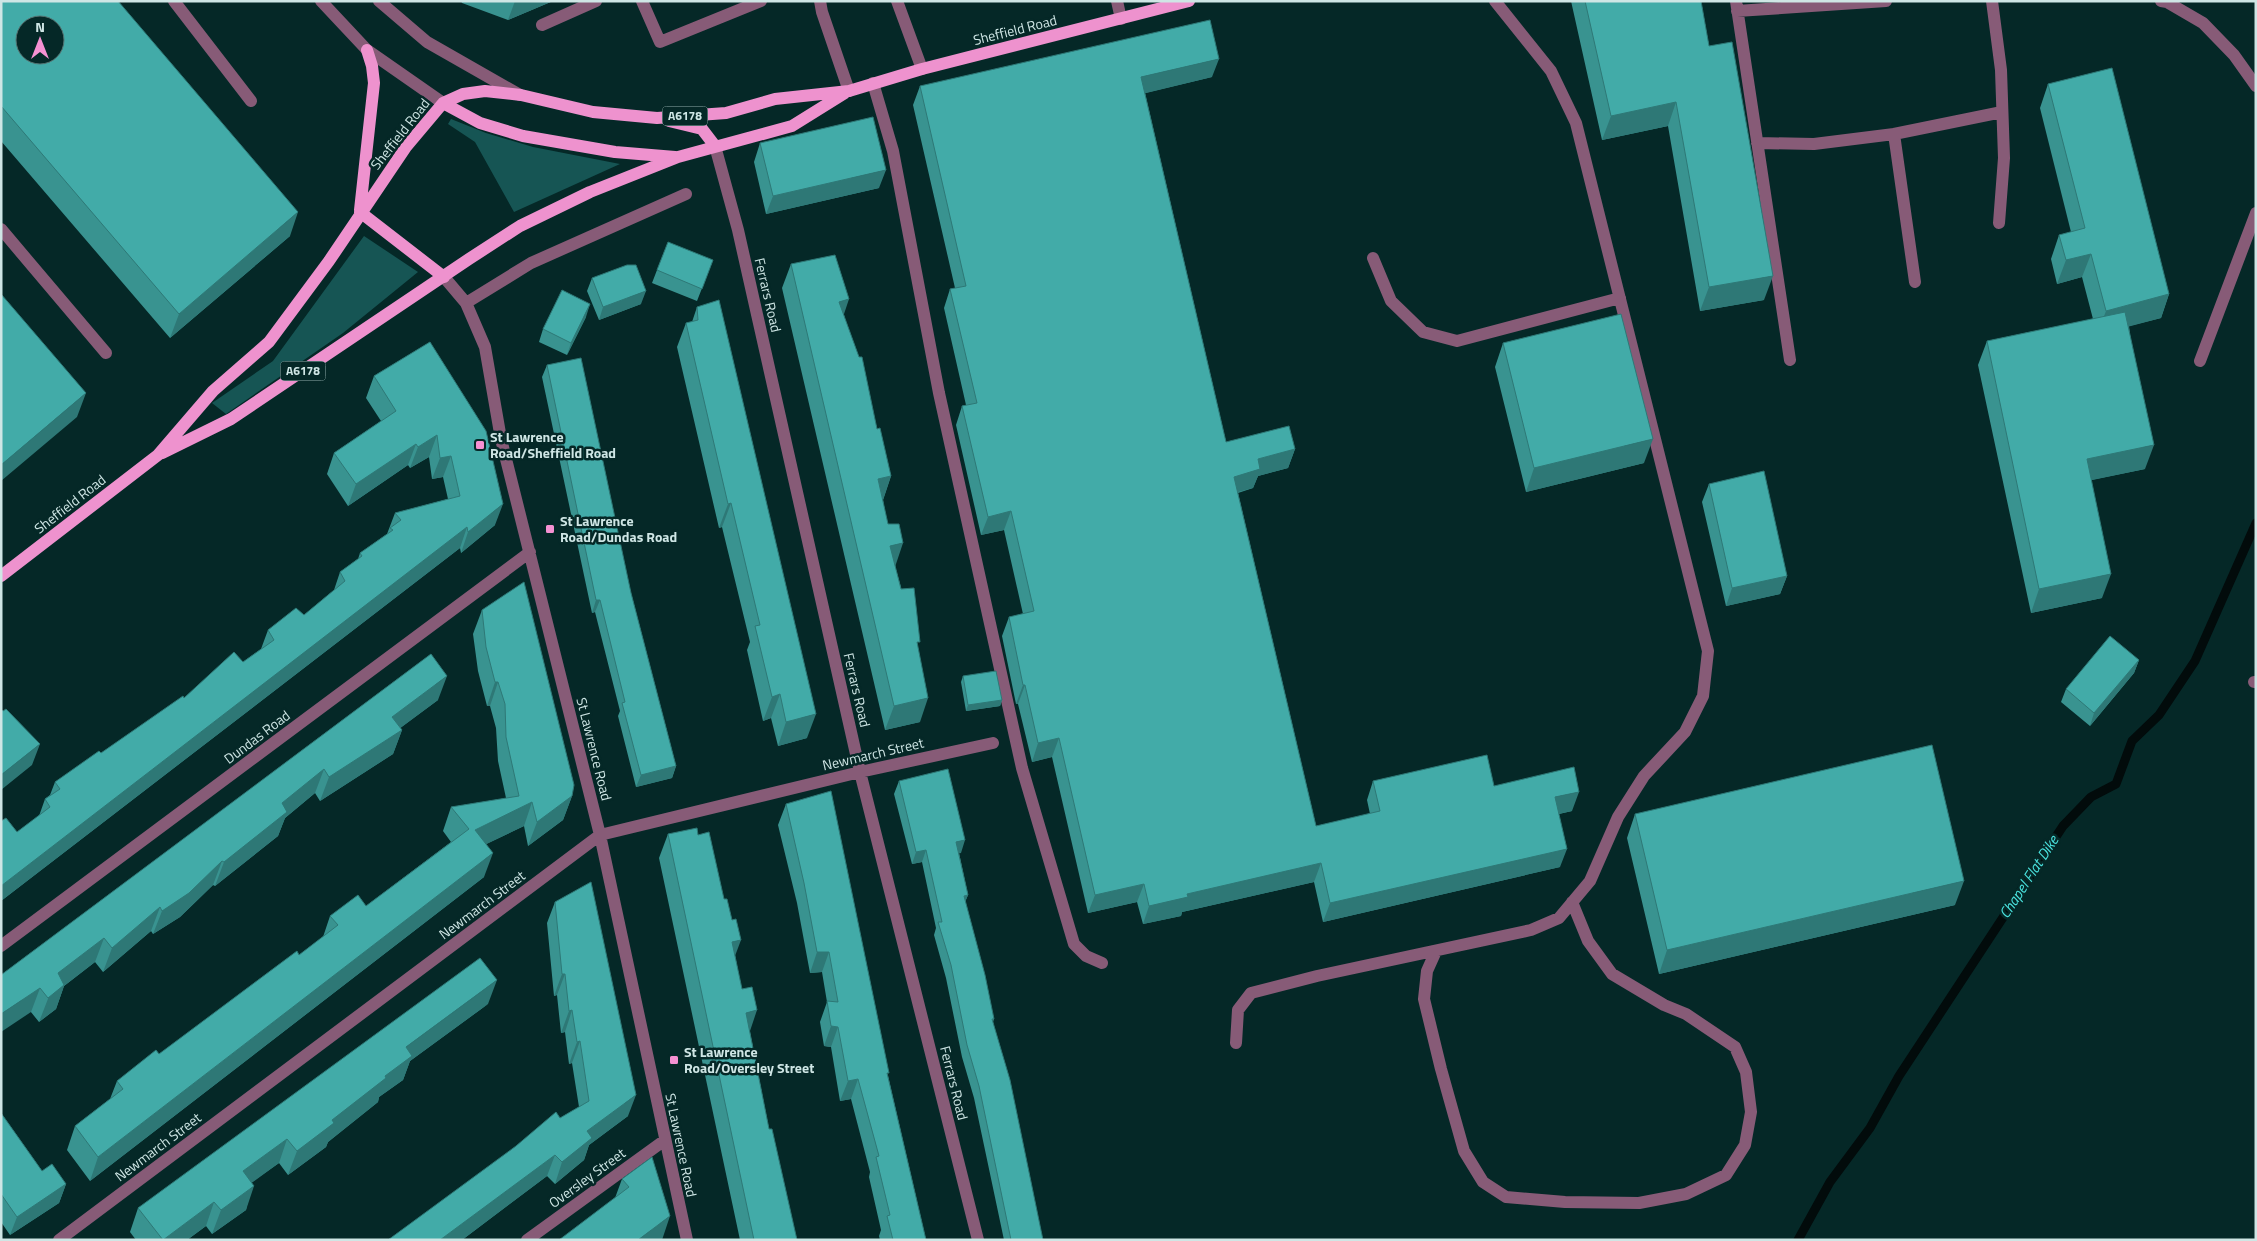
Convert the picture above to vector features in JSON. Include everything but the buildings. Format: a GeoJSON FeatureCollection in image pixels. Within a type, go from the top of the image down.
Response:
{"type":"FeatureCollection","features":[{"type":"Feature","properties":{"kind":"main road","name":"Sheffield Road"},"geometry":{"type":"LineString","coordinates":[[158,455],[213,391],[269,342],[284,324],[406,147],[443,103],[464,94],[485,91],[521,96],[593,112],[657,118],[726,113],[775,99],[849,91],[922,69],[1189,1]]}},
{"type":"Feature","properties":{"kind":"main road"},"geometry":{"type":"LineString","coordinates":[[367,50],[372,66],[374,83],[360,212],[444,277]]}},
{"type":"Feature","properties":{"kind":"main road","name":"Sheffield Road"},"geometry":{"type":"LineString","coordinates":[[1,576],[158,455],[231,419],[520,226],[590,192],[678,157],[792,126],[849,91]]}},
{"type":"Feature","properties":{"kind":"main road"},"geometry":{"type":"LineString","coordinates":[[443,103],[480,123],[523,136],[615,152],[678,157]]}},
{"type":"Feature","properties":{"kind":"main road"},"geometry":{"type":"LineString","coordinates":[[657,118],[702,129],[715,146]]}},
{"type":"Feature","properties":{"kind":"street"},"geometry":{"type":"LineString","coordinates":[[174,1],[251,100]]}},
{"type":"Feature","properties":{"kind":"street"},"geometry":{"type":"LineString","coordinates":[[321,1],[367,50],[443,103]]}},
{"type":"Feature","properties":{"kind":"street"},"geometry":{"type":"LineString","coordinates":[[379,1],[390,14],[427,42],[521,96]]}},
{"type":"Feature","properties":{"kind":"street"},"geometry":{"type":"LineString","coordinates":[[542,24],[596,1]]}},
{"type":"Feature","properties":{"kind":"street"},"geometry":{"type":"LineString","coordinates":[[642,1],[660,42],[760,1]]}},
{"type":"Feature","properties":{"kind":"street"},"geometry":{"type":"LineString","coordinates":[[820,1],[849,91]]}},
{"type":"Feature","properties":{"kind":"street"},"geometry":{"type":"LineString","coordinates":[[897,1],[922,69]]}},
{"type":"Feature","properties":{"kind":"street"},"geometry":{"type":"LineString","coordinates":[[1117,1],[1121,18]]}},
{"type":"Feature","properties":{"kind":"street"},"geometry":{"type":"LineString","coordinates":[[1236,1043],[1238,1010],[1251,992],[1532,930],[1559,918],[1590,881],[1618,816],[1644,776],[1685,732],[1703,696],[1708,651],[1576,123],[1551,71],[1495,1]]}},
{"type":"Feature","properties":{"kind":"street"},"geometry":{"type":"LineString","coordinates":[[1790,360],[1737,6],[1886,1]]}},
{"type":"Feature","properties":{"kind":"street"},"geometry":{"type":"LineString","coordinates":[[1992,1],[2001,70],[2004,158],[1999,223]]}},
{"type":"Feature","properties":{"kind":"street"},"geometry":{"type":"LineString","coordinates":[[2161,1],[2203,23],[2234,55],[2256,86]]}},
{"type":"Feature","properties":{"kind":"street"},"geometry":{"type":"LineString","coordinates":[[873,84],[893,151],[939,393],[1022,768],[1074,944],[1086,956],[1102,963]]}},
{"type":"Feature","properties":{"kind":"street"},"geometry":{"type":"LineString","coordinates":[[1758,143],[1814,144],[1894,134],[2002,112]]}},
{"type":"Feature","properties":{"kind":"street"},"geometry":{"type":"LineString","coordinates":[[1894,134],[1915,282]]}},
{"type":"Feature","properties":{"kind":"street","name":"Ferrars Road"},"geometry":{"type":"LineString","coordinates":[[715,146],[740,240],[860,772],[978,1240]]}},
{"type":"Feature","properties":{"kind":"street"},"geometry":{"type":"LineString","coordinates":[[466,303],[532,263],[686,194]]}},
{"type":"Feature","properties":{"kind":"street"},"geometry":{"type":"LineString","coordinates":[[2200,361],[2256,213]]}},
{"type":"Feature","properties":{"kind":"street"},"geometry":{"type":"LineString","coordinates":[[1,229],[106,353]]}},
{"type":"Feature","properties":{"kind":"street"},"geometry":{"type":"LineString","coordinates":[[1374,258],[1391,301],[1397,308],[1423,332],[1458,341],[1620,298]]}},
{"type":"Feature","properties":{"kind":"street","name":"St Lawrence Road"},"geometry":{"type":"LineString","coordinates":[[444,277],[466,303],[486,348],[502,439],[600,835],[686,1240]]}},
{"type":"Feature","properties":{"kind":"street","name":"Dundas Road"},"geometry":{"type":"LineString","coordinates":[[1,946],[530,552]]}},
{"type":"Feature","properties":{"kind":"street","name":"Newmarch Street"},"geometry":{"type":"LineString","coordinates":[[59,1240],[600,835],[860,772],[993,743]]}},
{"type":"Feature","properties":{"kind":"street"},"geometry":{"type":"LineString","coordinates":[[1436,951],[1427,971],[1424,998],[1441,1069],[1464,1151],[1483,1182],[1506,1197],[1565,1202],[1639,1203],[1686,1194],[1726,1174],[1745,1145],[1751,1112],[1746,1072],[1735,1047],[1686,1014],[1664,1006],[1612,974],[1588,941],[1572,902]]}},
{"type":"Feature","properties":{"kind":"street","name":"Oversley Street"},"geometry":{"type":"LineString","coordinates":[[527,1240],[665,1140]]}},
{"type":"Feature","properties":{"kind":"shaded area"},"geometry":{"type":"Polygon","coordinates":[[[451,119],[486,133],[533,147],[620,164],[514,212],[475,142],[448,124],[451,119]]]}},
{"type":"Feature","properties":{"kind":"shaded area"},"geometry":{"type":"Polygon","coordinates":[[[364,236],[418,272],[343,333],[226,414],[212,403],[273,361],[364,236]]]}},
{"type":"Feature","properties":{"kind":"waterway","name":"Chapel Flat Dike"},"geometry":{"type":"LineString","coordinates":[[1798,1240],[1830,1182],[1870,1128],[1899,1076],[2063,826],[2091,797],[2116,784],[2132,741],[2159,715],[2195,661],[2256,523]]}},
{"type":"Feature","properties":{"kind":"place","name":"St Lawrence Road/Sheffield Road"},"geometry":{"type":"Point","coordinates":[480,445]}},
{"type":"Feature","properties":{"kind":"place","name":"St Lawrence Road/Dundas Road"},"geometry":{"type":"Point","coordinates":[550,529]}},
{"type":"Feature","properties":{"kind":"place","name":"St Lawrence Road/Oversley Street"},"geometry":{"type":"Point","coordinates":[674,1060]}}]}
